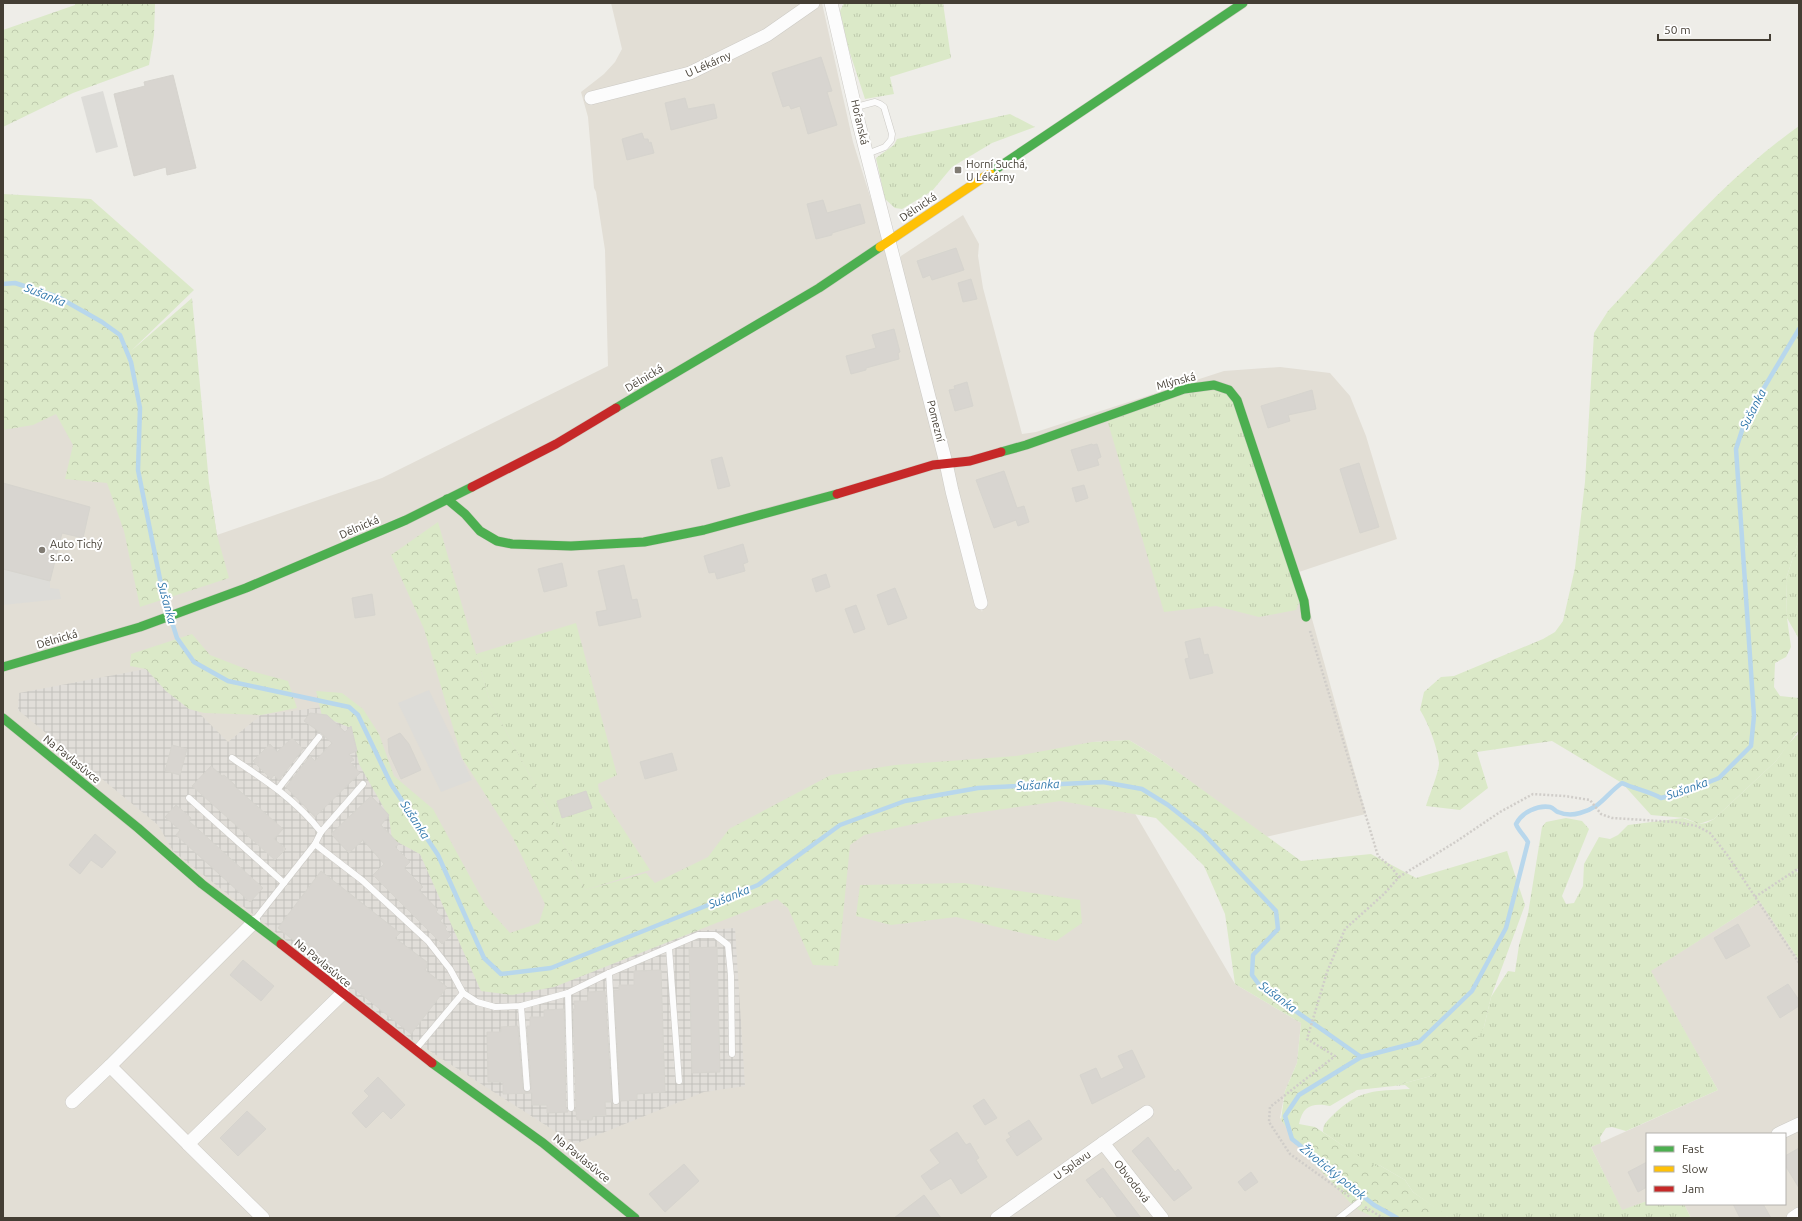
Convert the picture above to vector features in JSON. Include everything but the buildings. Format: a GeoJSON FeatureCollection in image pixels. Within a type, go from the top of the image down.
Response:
{"type":"FeatureCollection","features":[{"type":"Feature","properties":{"kind":"street","name":"U Lékárny"},"geometry":{"type":"LineString","coordinates":[[591,98],[690,73],[767,35],[813,3]]}},
{"type":"Feature","properties":{"kind":"street","name":"Hořanská"},"geometry":{"type":"LineString","coordinates":[[831,3],[867,154],[890,240]]}},
{"type":"Feature","properties":{"kind":"street","name":"Dělnická"},"geometry":{"type":"LineString","coordinates":[[3,667],[140,627],[227,595],[406,520],[556,444],[819,288],[1243,3]]}},
{"type":"Feature","properties":{"kind":"street","name":"Pomezní"},"geometry":{"type":"LineString","coordinates":[[890,240],[981,603]]}},
{"type":"Feature","properties":{"kind":"street","name":"Mlýnská"},"geometry":{"type":"LineString","coordinates":[[447,499],[465,514],[480,531],[497,541],[512,544],[571,546],[644,542],[704,530],[871,485],[933,465],[946,462],[957,463],[970,461],[1026,444],[1184,389],[1214,385],[1229,390],[1237,400],[1243,413],[1262,478],[1304,601],[1306,617]]}},
{"type":"Feature","properties":{"kind":"street","name":"Na Pavlasůvce"},"geometry":{"type":"LineString","coordinates":[[3,718],[138,828],[202,884],[254,922],[414,1051],[543,1143],[635,1218]]}},
{"type":"Feature","properties":{"kind":"street"},"geometry":{"type":"LineString","coordinates":[[72,1102],[254,922]]}},
{"type":"Feature","properties":{"kind":"street"},"geometry":{"type":"LineString","coordinates":[[188,1144],[343,994]]}},
{"type":"Feature","properties":{"kind":"street"},"geometry":{"type":"LineString","coordinates":[[110,1066],[263,1218]]}},
{"type":"Feature","properties":{"kind":"street","name":"U Splavu"},"geometry":{"type":"LineString","coordinates":[[998,1218],[1147,1112]]}},
{"type":"Feature","properties":{"kind":"street"},"geometry":{"type":"LineString","coordinates":[[1780,1133],[1799,1124]]}},
{"type":"Feature","properties":{"kind":"street","name":"Obvodová"},"geometry":{"type":"LineString","coordinates":[[1103,1143],[1162,1218]]}},
{"type":"Feature","properties":{"kind":"street"},"geometry":{"type":"LineString","coordinates":[[1793,1218],[1799,1214]]}},
{"type":"Feature","properties":{"kind":"lane"},"geometry":{"type":"LineString","coordinates":[[856,107],[875,102],[884,107],[892,134],[891,140],[885,147],[867,154]]}},
{"type":"Feature","properties":{"kind":"lane"},"geometry":{"type":"LineString","coordinates":[[278,789],[319,737]]}},
{"type":"Feature","properties":{"kind":"lane"},"geometry":{"type":"LineString","coordinates":[[232,758],[278,789],[309,816],[321,832]]}},
{"type":"Feature","properties":{"kind":"lane"},"geometry":{"type":"LineString","coordinates":[[254,922],[315,844],[321,832],[363,784]]}},
{"type":"Feature","properties":{"kind":"lane"},"geometry":{"type":"LineString","coordinates":[[189,798],[284,883]]}},
{"type":"Feature","properties":{"kind":"lane"},"geometry":{"type":"LineString","coordinates":[[315,844],[363,881],[428,941],[450,969],[463,993],[476,1002],[495,1007],[521,1006],[568,993],[609,973],[698,935],[715,935],[728,945],[731,976],[732,1054]]}},
{"type":"Feature","properties":{"kind":"lane"},"geometry":{"type":"LineString","coordinates":[[669,948],[680,1081]]}},
{"type":"Feature","properties":{"kind":"lane"},"geometry":{"type":"LineString","coordinates":[[609,973],[616,1101]]}},
{"type":"Feature","properties":{"kind":"lane"},"geometry":{"type":"LineString","coordinates":[[414,1051],[463,993]]}},
{"type":"Feature","properties":{"kind":"lane"},"geometry":{"type":"LineString","coordinates":[[568,993],[571,1108]]}},
{"type":"Feature","properties":{"kind":"lane"},"geometry":{"type":"LineString","coordinates":[[521,1006],[527,1088]]}},
{"type":"Feature","properties":{"kind":"lane"},"geometry":{"type":"LineString","coordinates":[[1339,1218],[1358,1203]]}},
{"type":"Feature","properties":{"kind":"path"},"geometry":{"type":"LineString","coordinates":[[1306,617],[1378,856],[1391,867],[1399,877]]}},
{"type":"Feature","properties":{"kind":"path"},"geometry":{"type":"LineString","coordinates":[[1383,1218],[1358,1203],[1290,1154],[1269,1122],[1270,1107],[1335,1056],[1308,1038],[1327,972],[1346,928],[1384,894],[1399,877],[1500,812],[1533,794],[1565,796],[1590,800],[1601,814],[1612,818],[1675,822],[1697,826],[1710,833],[1728,856],[1799,963]]}},
{"type":"Feature","properties":{"kind":"path"},"geometry":{"type":"LineString","coordinates":[[1755,897],[1799,868]]}},
{"type":"Feature","properties":{"kind":"shaded area"},"geometry":{"type":"Polygon","coordinates":[[[611,3],[822,3],[853,142],[890,260],[943,475],[982,612],[983,606],[900,262],[901,256],[963,215],[979,244],[978,256],[983,288],[1022,434],[1036,432],[1224,371],[1280,367],[1330,373],[1350,396],[1366,436],[1397,539],[1299,572],[1366,814],[1266,837],[1157,757],[1129,740],[1093,742],[1235,984],[1301,1023],[1297,1063],[1285,1091],[1280,1118],[1393,1199],[1425,1218],[3,1218],[3,301],[209,483],[217,535],[382,478],[608,366],[605,250],[596,192],[594,188],[588,117],[581,92],[604,74],[615,62],[622,49],[611,3]]]}},
{"type":"Feature","properties":{"kind":"shaded area"},"geometry":{"type":"Polygon","coordinates":[[[103,91],[118,147],[96,153],[81,97],[103,91]]]}},
{"type":"Feature","properties":{"kind":"shaded area"},"geometry":{"type":"Polygon","coordinates":[[[3,569],[50,581],[50,588],[59,589],[61,599],[3,605],[3,569]]]}},
{"type":"Feature","properties":{"kind":"shaded area"},"geometry":{"type":"Polygon","coordinates":[[[146,669],[166,691],[189,709],[197,711],[228,742],[261,715],[324,707],[351,728],[389,817],[392,839],[420,854],[481,991],[554,987],[694,931],[735,928],[745,1086],[704,1092],[575,1144],[411,1039],[173,851],[158,825],[18,710],[19,693],[146,669]]]}},
{"type":"Feature","properties":{"kind":"shaded area"},"geometry":{"type":"Polygon","coordinates":[[[429,690],[472,780],[441,792],[398,703],[429,690]]]}},
{"type":"Feature","properties":{"kind":"shaded area"},"geometry":{"type":"Polygon","coordinates":[[[1760,902],[1799,960],[1799,1218],[1691,1218],[1684,1205],[1786,1205],[1786,1133],[1646,1133],[1646,1201],[1622,1211],[1591,1147],[1718,1090],[1650,971],[1760,902]]]}},
{"type":"Feature","properties":{"kind":"green space"},"geometry":{"type":"Polygon","coordinates":[[[75,3],[155,3],[154,35],[149,65],[73,93],[3,127],[3,30],[75,5],[75,3]]]}},
{"type":"Feature","properties":{"kind":"green space"},"geometry":{"type":"Polygon","coordinates":[[[844,3],[943,3],[951,58],[890,77],[894,94],[865,99],[848,47],[840,11],[844,3]]]}},
{"type":"Feature","properties":{"kind":"green space"},"geometry":{"type":"Polygon","coordinates":[[[1010,114],[1035,127],[992,143],[952,167],[932,191],[902,209],[895,208],[885,199],[876,158],[894,145],[897,139],[1010,114]]]}},
{"type":"Feature","properties":{"kind":"green space"},"geometry":{"type":"Polygon","coordinates":[[[1799,126],[1799,539],[1786,579],[1787,618],[1791,647],[1786,657],[1775,663],[1774,687],[1780,696],[1799,698],[1799,730],[1776,761],[1714,819],[1699,824],[1685,818],[1651,815],[1622,783],[1552,741],[1477,752],[1488,788],[1460,810],[1426,806],[1436,778],[1439,763],[1437,750],[1432,736],[1420,710],[1424,692],[1441,677],[1454,676],[1543,639],[1555,632],[1563,621],[1575,568],[1585,482],[1594,333],[1608,311],[1699,214],[1747,167],[1799,126]]]}},
{"type":"Feature","properties":{"kind":"green space"},"geometry":{"type":"Polygon","coordinates":[[[3,194],[91,199],[194,290],[131,351],[192,298],[209,483],[217,535],[229,578],[140,607],[124,531],[107,483],[65,479],[73,445],[56,414],[33,425],[3,430],[3,194]]]}},
{"type":"Feature","properties":{"kind":"green space"},"geometry":{"type":"Polygon","coordinates":[[[1184,389],[1229,390],[1302,595],[1296,610],[1259,617],[1216,606],[1164,612],[1106,416],[1184,389]]]}},
{"type":"Feature","properties":{"kind":"green space"},"geometry":{"type":"Polygon","coordinates":[[[438,522],[490,702],[547,807],[585,890],[646,873],[655,883],[708,857],[729,829],[831,775],[895,765],[1016,756],[1092,742],[1129,740],[1157,757],[1301,861],[1371,854],[1416,878],[1507,851],[1525,905],[1491,997],[1484,1027],[1464,1061],[1431,1076],[1394,1086],[1357,1090],[1330,1106],[1310,1106],[1303,1112],[1299,1124],[1315,1127],[1374,1166],[1379,1165],[1405,1180],[1413,1192],[1445,1214],[1448,1218],[1375,1218],[1355,1208],[1301,1149],[1281,1120],[1285,1091],[1297,1063],[1301,1023],[1235,984],[1225,914],[1204,866],[1156,818],[1061,801],[946,817],[864,835],[850,845],[838,966],[813,965],[788,908],[777,899],[554,987],[512,995],[481,991],[420,854],[392,839],[389,817],[359,764],[351,728],[322,716],[316,691],[342,693],[363,709],[379,734],[394,776],[433,809],[486,906],[510,933],[539,923],[545,904],[513,838],[462,758],[424,629],[391,555],[438,522]]]}},
{"type":"Feature","properties":{"kind":"green space"},"geometry":{"type":"Polygon","coordinates":[[[1799,539],[1799,639],[1787,618],[1786,579],[1799,539]]]}},
{"type":"Feature","properties":{"kind":"green space"},"geometry":{"type":"Polygon","coordinates":[[[576,623],[617,775],[598,784],[599,792],[650,870],[585,890],[547,807],[490,702],[476,654],[576,623]]]}},
{"type":"Feature","properties":{"kind":"green space"},"geometry":{"type":"Polygon","coordinates":[[[192,634],[210,655],[251,671],[288,681],[297,708],[261,715],[204,713],[189,709],[166,691],[146,669],[130,666],[131,654],[192,634]]]}},
{"type":"Feature","properties":{"kind":"green space"},"geometry":{"type":"Polygon","coordinates":[[[1799,733],[1799,868],[1796,870],[1799,875],[1799,960],[1760,902],[1651,971],[1718,1090],[1626,1131],[1612,1127],[1606,1128],[1600,1137],[1601,1143],[1591,1147],[1622,1210],[1646,1201],[1646,1205],[1684,1205],[1691,1218],[1449,1218],[1413,1192],[1405,1180],[1379,1165],[1374,1167],[1323,1132],[1327,1121],[1330,1118],[1342,1107],[1359,1096],[1377,1091],[1410,1089],[1405,1085],[1394,1086],[1431,1076],[1484,1027],[1491,997],[1508,971],[1515,972],[1519,945],[1528,914],[1542,827],[1546,822],[1566,818],[1582,821],[1589,829],[1562,896],[1566,904],[1574,903],[1583,886],[1584,864],[1599,837],[1610,839],[1618,835],[1628,825],[1683,818],[1699,824],[1706,823],[1714,819],[1776,761],[1788,744],[1799,733]]]}},
{"type":"Feature","properties":{"kind":"green space"},"geometry":{"type":"Polygon","coordinates":[[[964,883],[1080,900],[1082,923],[1056,941],[956,917],[891,925],[856,916],[860,885],[964,883]]]}},
{"type":"Feature","properties":{"kind":"waterway","name":"Sušanka"},"geometry":{"type":"LineString","coordinates":[[3,284],[15,283],[58,297],[102,322],[120,335],[131,362],[140,408],[138,470],[164,599],[168,612]]}},
{"type":"Feature","properties":{"kind":"waterway","name":"Sušanka"},"geometry":{"type":"LineString","coordinates":[[171,619],[177,638],[194,662],[228,681],[349,707],[358,715],[391,784],[438,855],[484,958],[501,974],[551,968],[758,885],[840,825],[905,801],[978,788],[1103,782],[1142,789],[1168,805],[1202,832],[1276,911],[1278,929],[1253,955],[1252,975],[1260,986],[1361,1057],[1419,1042],[1472,991],[1506,928],[1528,842],[1516,824],[1522,816],[1531,810],[1540,807],[1551,807],[1557,812],[1563,814],[1580,813],[1598,804],[1622,783],[1661,798],[1684,792],[1719,778],[1751,746],[1754,716],[1736,449],[1746,418],[1799,329]]}},
{"type":"Feature","properties":{"kind":"waterway","name":"Životický potok"},"geometry":{"type":"LineString","coordinates":[[1361,1057],[1299,1095],[1285,1116],[1292,1139],[1374,1205],[1397,1218]]}},
{"type":"Feature","properties":{"kind":"traffic: fast"},"geometry":{"type":"LineString","coordinates":[[990,173],[1243,3]]}},
{"type":"Feature","properties":{"kind":"traffic: fast"},"geometry":{"type":"LineString","coordinates":[[616,408],[819,288],[880,247]]}},
{"type":"Feature","properties":{"kind":"traffic: fast"},"geometry":{"type":"LineString","coordinates":[[1001,452],[1026,445],[1184,389],[1214,385],[1229,390],[1237,400],[1304,601],[1306,617]]}},
{"type":"Feature","properties":{"kind":"traffic: fast"},"geometry":{"type":"LineString","coordinates":[[3,667],[140,627],[246,588],[406,520],[472,487]]}},
{"type":"Feature","properties":{"kind":"traffic: fast"},"geometry":{"type":"LineString","coordinates":[[447,499],[465,514],[480,531],[497,541],[512,544],[571,546],[644,542],[704,530],[837,494]]}},
{"type":"Feature","properties":{"kind":"traffic: fast"},"geometry":{"type":"LineString","coordinates":[[3,718],[138,828],[202,884],[281,944]]}},
{"type":"Feature","properties":{"kind":"traffic: fast"},"geometry":{"type":"LineString","coordinates":[[432,1063],[543,1143],[635,1218]]}},
{"type":"Feature","properties":{"kind":"traffic: slow"},"geometry":{"type":"LineString","coordinates":[[880,247],[990,173]]}},
{"type":"Feature","properties":{"kind":"traffic: jam"},"geometry":{"type":"LineString","coordinates":[[472,487],[556,444],[616,408]]}},
{"type":"Feature","properties":{"kind":"traffic: jam"},"geometry":{"type":"LineString","coordinates":[[837,494],[933,465],[970,461],[1001,452]]}},
{"type":"Feature","properties":{"kind":"traffic: jam"},"geometry":{"type":"LineString","coordinates":[[281,944],[432,1063]]}},
{"type":"Feature","properties":{"kind":"place","name":"Horní Suchá, U Lékárny"},"geometry":{"type":"Point","coordinates":[958,170]}},
{"type":"Feature","properties":{"kind":"place","name":"Auto Tichý s.r.o."},"geometry":{"type":"Point","coordinates":[42,550]}}]}
